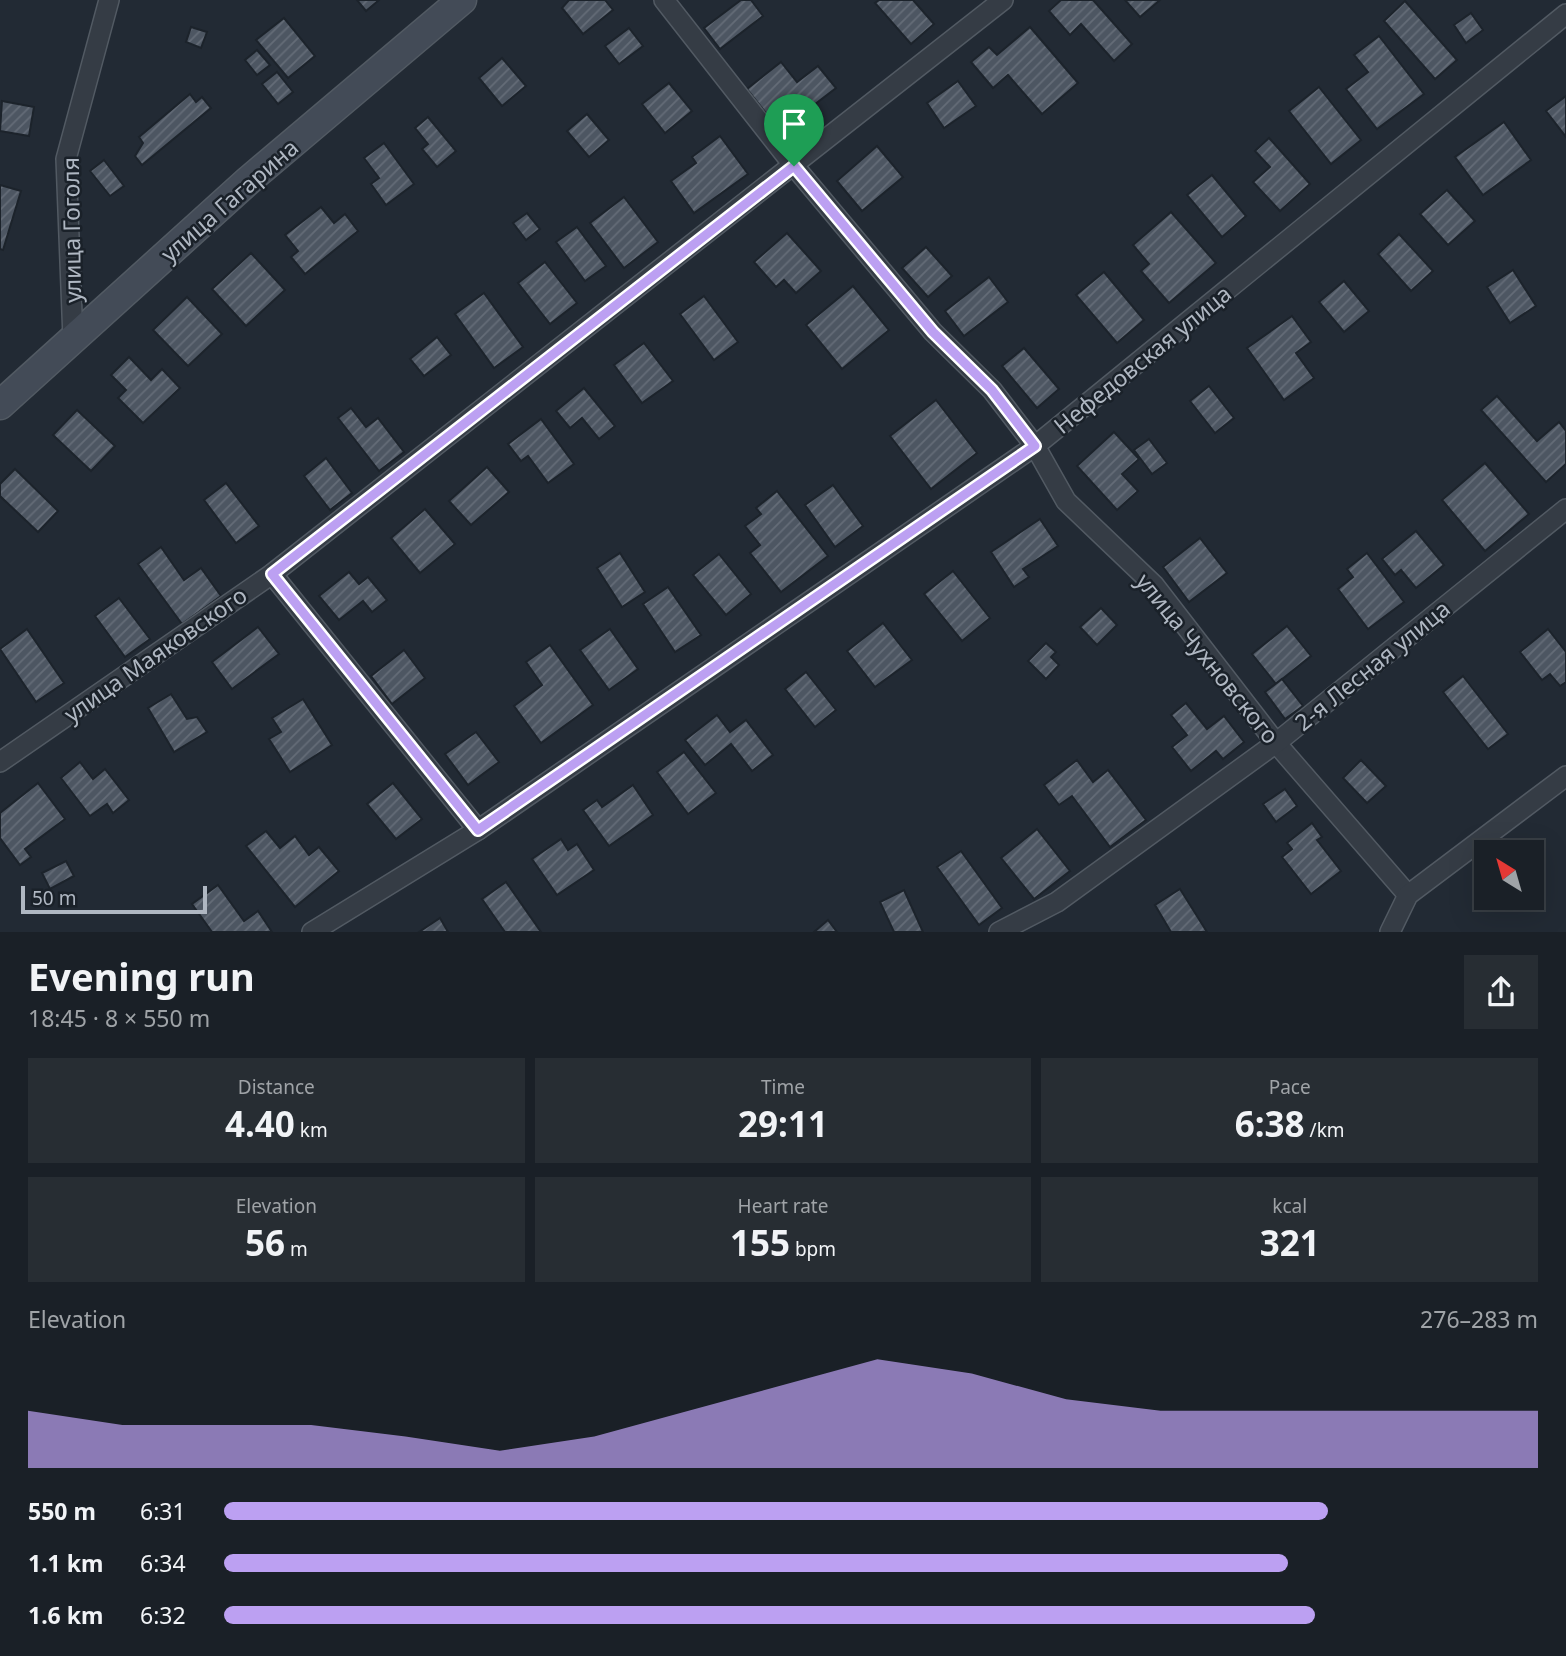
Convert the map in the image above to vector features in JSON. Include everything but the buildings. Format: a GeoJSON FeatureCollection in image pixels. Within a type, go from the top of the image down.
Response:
{"type":"FeatureCollection","features":[{"type":"Feature","properties":{"kind":"main road","name":"улица Гагарина"},"geometry":{"type":"LineString","coordinates":[[0,405],[248,180],[462,0]]}},
{"type":"Feature","properties":{"kind":"street","name":"улица Гоголя"},"geometry":{"type":"LineString","coordinates":[[73,339],[66,159],[109,0]]}},
{"type":"Feature","properties":{"kind":"street","name":"улица Чухновского"},"geometry":{"type":"LineString","coordinates":[[664,0],[794,166],[933,332],[992,390],[1035,446],[1066,501],[1154,585],[1276,743],[1408,895]]}},
{"type":"Feature","properties":{"kind":"street","name":"улица Маяковского"},"geometry":{"type":"LineString","coordinates":[[0,762],[272,574],[1003,0]]}},
{"type":"Feature","properties":{"kind":"street","name":"Нефедовская улица"},"geometry":{"type":"LineString","coordinates":[[312,932],[478,830],[1035,446],[1566,14]]}},
{"type":"Feature","properties":{"kind":"street","name":"2-я Лесная улица"},"geometry":{"type":"LineString","coordinates":[[999,932],[1057,902],[1276,743],[1566,509]]}},
{"type":"Feature","properties":{"kind":"street"},"geometry":{"type":"LineString","coordinates":[[272,574],[478,830]]}},
{"type":"Feature","properties":{"kind":"street"},"geometry":{"type":"LineString","coordinates":[[1390,932],[1408,895],[1566,776]]}},
{"type":"Feature","properties":{"kind":"route"},"geometry":{"type":"LineString","coordinates":[[794,166],[933,332],[992,390],[1035,446],[478,830],[272,574],[794,166]]}}]}
